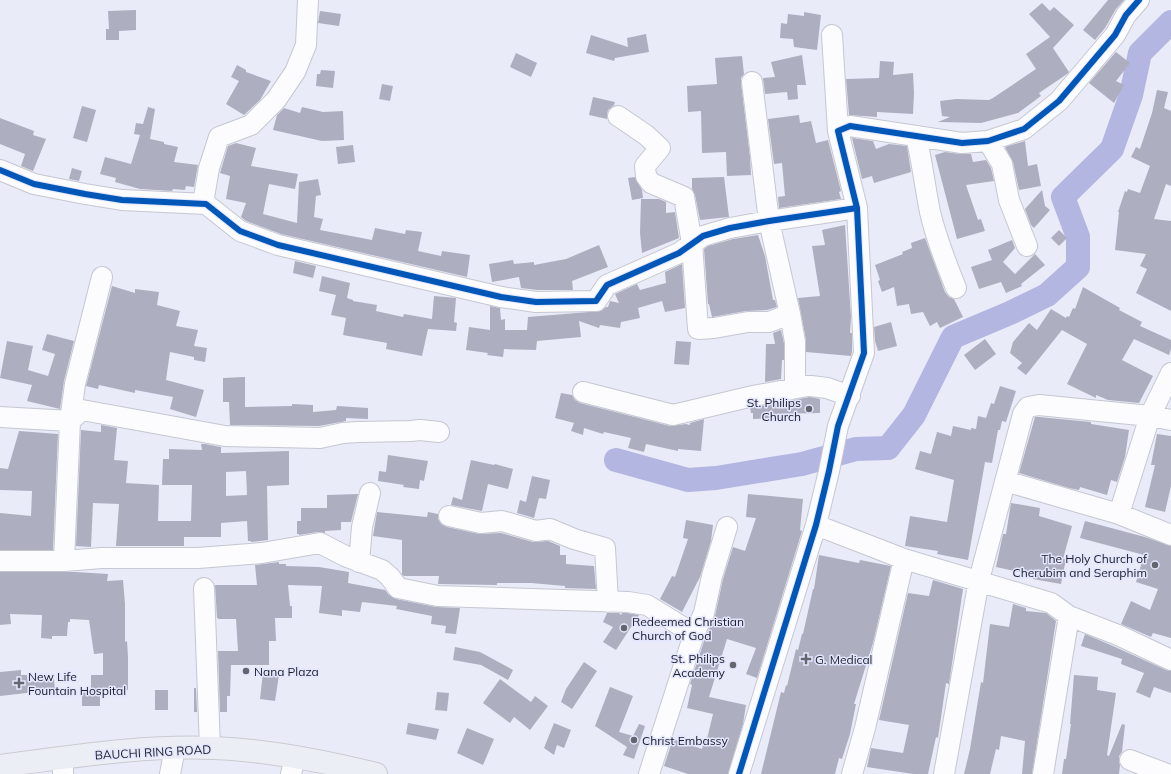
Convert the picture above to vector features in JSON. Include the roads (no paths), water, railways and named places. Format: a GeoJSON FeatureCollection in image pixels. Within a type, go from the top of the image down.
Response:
{"type":"FeatureCollection","features":[{"type":"Feature","properties":{"kind":"main road","name":"BAUCHI RING ROAD"},"geometry":{"type":"LineString","coordinates":[[0,766],[63,766],[101,753],[175,748],[210,748],[246,750],[293,765],[337,764],[376,774]]}},
{"type":"Feature","properties":{"kind":"street"},"geometry":{"type":"LineString","coordinates":[[308,0],[306,45],[295,72],[276,100],[251,125],[220,137],[209,168],[204,203],[240,231],[278,244],[501,297],[536,302],[596,301],[607,285],[678,253],[703,236],[730,228],[857,208]]}},
{"type":"Feature","properties":{"kind":"street"},"geometry":{"type":"LineString","coordinates":[[838,131],[850,126],[962,143],[988,141],[1024,128],[1059,101],[1116,35],[1126,15],[1139,0]]}},
{"type":"Feature","properties":{"kind":"street"},"geometry":{"type":"LineString","coordinates":[[739,774],[816,525],[838,426],[850,396],[864,353],[857,208],[838,131],[832,35]]}},
{"type":"Feature","properties":{"kind":"street"},"geometry":{"type":"LineString","coordinates":[[752,82],[769,221],[795,342],[794,384],[827,388],[850,396]]}},
{"type":"Feature","properties":{"kind":"street"},"geometry":{"type":"LineString","coordinates":[[618,116],[646,135],[660,148],[645,166],[646,176],[651,183],[684,197],[692,243],[698,330],[748,322],[769,322],[790,314]]}},
{"type":"Feature","properties":{"kind":"street"},"geometry":{"type":"LineString","coordinates":[[916,136],[922,160],[930,211],[937,239],[956,288]]}},
{"type":"Feature","properties":{"kind":"street"},"geometry":{"type":"LineString","coordinates":[[988,141],[1002,164],[1010,200],[1027,246]]}},
{"type":"Feature","properties":{"kind":"street"},"geometry":{"type":"LineString","coordinates":[[0,170],[34,184],[85,194],[122,200],[206,204]]}},
{"type":"Feature","properties":{"kind":"street"},"geometry":{"type":"LineString","coordinates":[[64,562],[70,421],[75,384],[102,277]]}},
{"type":"Feature","properties":{"kind":"street"},"geometry":{"type":"LineString","coordinates":[[1119,514],[1150,416],[1171,373]]}},
{"type":"Feature","properties":{"kind":"street"},"geometry":{"type":"LineString","coordinates":[[583,392],[673,415],[753,396],[808,386]]}},
{"type":"Feature","properties":{"kind":"street"},"geometry":{"type":"LineString","coordinates":[[944,774],[978,580],[1023,414],[1028,407],[1039,405],[1150,416],[1171,420]]}},
{"type":"Feature","properties":{"kind":"street"},"geometry":{"type":"LineString","coordinates":[[0,417],[70,421],[82,410],[225,436],[320,438],[343,433],[358,432],[420,430],[439,432]]}},
{"type":"Feature","properties":{"kind":"street"},"geometry":{"type":"LineString","coordinates":[[1005,481],[1119,514],[1171,536]]}},
{"type":"Feature","properties":{"kind":"street"},"geometry":{"type":"LineString","coordinates":[[359,562],[362,527],[370,493]]}},
{"type":"Feature","properties":{"kind":"street"},"geometry":{"type":"LineString","coordinates":[[449,516],[481,523],[502,521],[536,531],[550,529],[605,548],[608,602]]}},
{"type":"Feature","properties":{"kind":"street"},"geometry":{"type":"LineString","coordinates":[[816,525],[904,559],[1051,603],[1069,616],[1118,635],[1171,660]]}},
{"type":"Feature","properties":{"kind":"street"},"geometry":{"type":"LineString","coordinates":[[650,774],[694,634],[704,613],[712,576],[726,528]]}},
{"type":"Feature","properties":{"kind":"street"},"geometry":{"type":"LineString","coordinates":[[0,561],[64,562],[102,558],[198,558],[262,553],[320,543],[347,557],[382,570],[390,577],[398,588],[438,596],[628,602],[647,605],[694,634]]}},
{"type":"Feature","properties":{"kind":"street"},"geometry":{"type":"LineString","coordinates":[[852,774],[865,728],[904,559]]}},
{"type":"Feature","properties":{"kind":"street"},"geometry":{"type":"LineString","coordinates":[[204,588],[210,748]]}},
{"type":"Feature","properties":{"kind":"street"},"geometry":{"type":"LineString","coordinates":[[1043,774],[1069,616]]}},
{"type":"Feature","properties":{"kind":"street"},"geometry":{"type":"LineString","coordinates":[[170,774],[175,748]]}},
{"type":"Feature","properties":{"kind":"street"},"geometry":{"type":"LineString","coordinates":[[1130,760],[1167,774]]}},
{"type":"Feature","properties":{"kind":"waterway"},"geometry":{"type":"LineString","coordinates":[[616,460],[688,480],[716,478],[802,464],[856,449],[888,448],[914,415],[953,337],[1010,313],[1047,295],[1078,267],[1078,237],[1063,197],[1112,149],[1131,95],[1140,53],[1171,22]]}},
{"type":"Feature","properties":{"kind":"place","name":"St. Philips Church"},"geometry":{"type":"Point","coordinates":[809,409]}},
{"type":"Feature","properties":{"kind":"place","name":"The Holy Church of Cherubim and Seraphim"},"geometry":{"type":"Point","coordinates":[1155,565]}},
{"type":"Feature","properties":{"kind":"place","name":"Redeemed Christian Church of God"},"geometry":{"type":"Point","coordinates":[624,628]}},
{"type":"Feature","properties":{"kind":"place","name":"G. Medical"},"geometry":{"type":"Point","coordinates":[806,659]}},
{"type":"Feature","properties":{"kind":"place","name":"St. Philips Academy"},"geometry":{"type":"Point","coordinates":[733,665]}},
{"type":"Feature","properties":{"kind":"place","name":"Nana Plaza"},"geometry":{"type":"Point","coordinates":[246,671]}},
{"type":"Feature","properties":{"kind":"place","name":"New Life Fountain Hospital"},"geometry":{"type":"Point","coordinates":[19,683]}},
{"type":"Feature","properties":{"kind":"place","name":"Christ Embassy"},"geometry":{"type":"Point","coordinates":[634,740]}}]}
